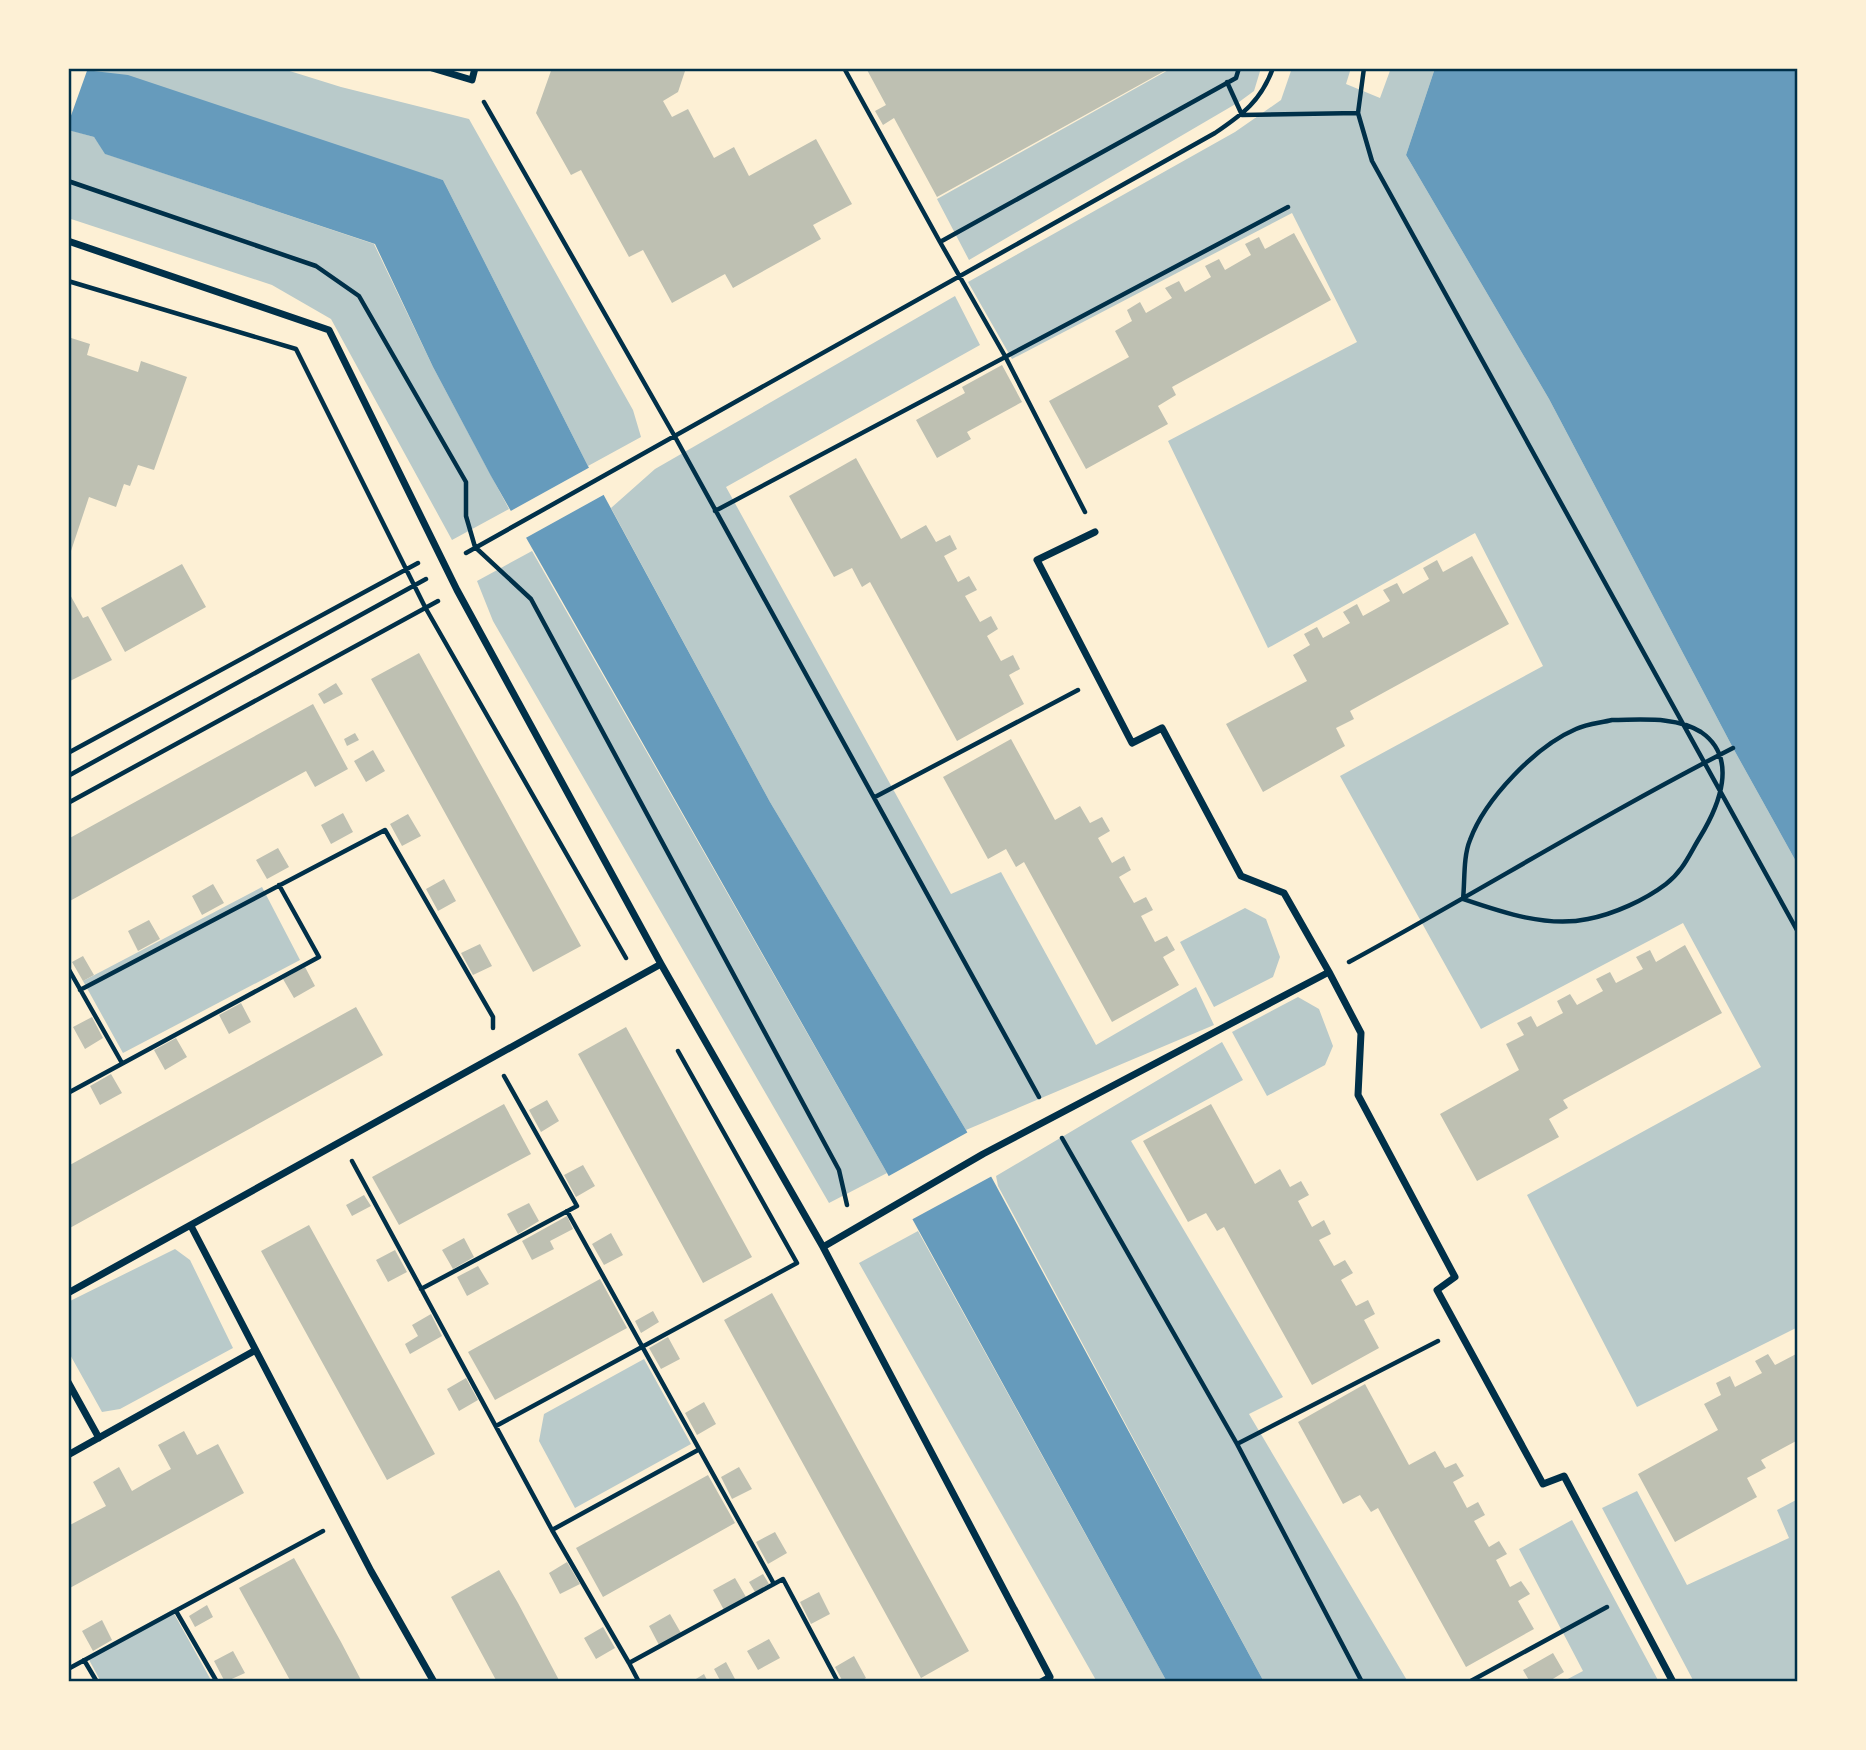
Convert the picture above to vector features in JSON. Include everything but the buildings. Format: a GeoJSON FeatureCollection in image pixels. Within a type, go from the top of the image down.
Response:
{"type":"FeatureCollection","features":[{"type":"Feature","properties":{"kind":"street"},"geometry":{"type":"LineString","coordinates":[[432,68],[472,80],[475,68]]}},
{"type":"Feature","properties":{"kind":"street"},"geometry":{"type":"LineString","coordinates":[[68,241],[329,330],[445,568],[661,964],[823,1247],[1050,1676],[1041,1682]]}},
{"type":"Feature","properties":{"kind":"street"},"geometry":{"type":"LineString","coordinates":[[1095,531],[1037,560],[1132,743],[1162,728],[1241,876],[1284,893],[1329,972],[1361,1033],[1358,1096],[1455,1277],[1437,1290],[1461,1329],[1543,1484],[1564,1476],[1674,1682]]}},
{"type":"Feature","properties":{"kind":"street"},"geometry":{"type":"LineString","coordinates":[[68,1293],[661,964]]}},
{"type":"Feature","properties":{"kind":"street"},"geometry":{"type":"LineString","coordinates":[[823,1247],[852,1227],[983,1154],[1329,972]]}},
{"type":"Feature","properties":{"kind":"street"},"geometry":{"type":"LineString","coordinates":[[191,1226],[344,1520],[434,1682]]}},
{"type":"Feature","properties":{"kind":"street"},"geometry":{"type":"LineString","coordinates":[[68,1455],[254,1351]]}},
{"type":"Feature","properties":{"kind":"street"},"geometry":{"type":"LineString","coordinates":[[68,1382],[99,1438]]}},
{"type":"Feature","properties":{"kind":"path"},"geometry":{"type":"LineString","coordinates":[[844,68],[1005,356],[1095,531]]}},
{"type":"Feature","properties":{"kind":"path"},"geometry":{"type":"LineString","coordinates":[[940,242],[1236,78],[1239,68]]}},
{"type":"Feature","properties":{"kind":"path"},"geometry":{"type":"LineString","coordinates":[[68,776],[415,585],[475,547],[1215,133],[1242,115],[1265,91],[1273,68]]}},
{"type":"Feature","properties":{"kind":"path"},"geometry":{"type":"LineString","coordinates":[[1364,68],[1360,80],[1357,113],[1372,161],[1680,723],[1798,932]]}},
{"type":"Feature","properties":{"kind":"path"},"geometry":{"type":"LineString","coordinates":[[472,80],[674,435],[1051,1118],[1237,1444],[1362,1682]]}},
{"type":"Feature","properties":{"kind":"path"},"geometry":{"type":"LineString","coordinates":[[1227,82],[1242,115]]}},
{"type":"Feature","properties":{"kind":"path"},"geometry":{"type":"LineString","coordinates":[[1242,115],[1357,113]]}},
{"type":"Feature","properties":{"kind":"path"},"geometry":{"type":"LineString","coordinates":[[68,181],[316,266],[359,296],[466,482],[466,516],[475,547],[531,599],[839,1170],[852,1227]]}},
{"type":"Feature","properties":{"kind":"path"},"geometry":{"type":"LineString","coordinates":[[715,511],[1288,207]]}},
{"type":"Feature","properties":{"kind":"path"},"geometry":{"type":"LineString","coordinates":[[68,281],[296,349],[408,568],[425,607],[636,976]]}},
{"type":"Feature","properties":{"kind":"path"},"geometry":{"type":"LineString","coordinates":[[68,753],[437,552]]}},
{"type":"Feature","properties":{"kind":"path"},"geometry":{"type":"LineString","coordinates":[[68,803],[457,590]]}},
{"type":"Feature","properties":{"kind":"path"},"geometry":{"type":"LineString","coordinates":[[875,797],[1099,679]]}},
{"type":"Feature","properties":{"kind":"path"},"geometry":{"type":"LineString","coordinates":[[1612,720],[1680,723],[1699,731],[1720,754],[1721,792],[1711,822],[1685,866],[1666,884],[1634,903],[1587,920],[1535,919],[1507,914],[1463,899],[1469,841],[1491,804],[1505,787],[1553,741],[1577,728],[1612,720]]}},
{"type":"Feature","properties":{"kind":"path"},"geometry":{"type":"LineString","coordinates":[[1329,972],[1463,899],[1617,808],[1732,748]]}},
{"type":"Feature","properties":{"kind":"path"},"geometry":{"type":"LineString","coordinates":[[80,990],[385,830],[493,1017],[493,1057],[577,1206],[421,1289]]}},
{"type":"Feature","properties":{"kind":"path"},"geometry":{"type":"LineString","coordinates":[[68,1093],[319,957],[279,885]]}},
{"type":"Feature","properties":{"kind":"path"},"geometry":{"type":"LineString","coordinates":[[68,968],[122,1063]]}},
{"type":"Feature","properties":{"kind":"path"},"geometry":{"type":"LineString","coordinates":[[672,1039],[797,1263]]}},
{"type":"Feature","properties":{"kind":"path"},"geometry":{"type":"LineString","coordinates":[[341,1142],[552,1530],[639,1682]]}},
{"type":"Feature","properties":{"kind":"path"},"geometry":{"type":"LineString","coordinates":[[567,1211],[774,1584]]}},
{"type":"Feature","properties":{"kind":"path"},"geometry":{"type":"LineString","coordinates":[[496,1426],[823,1247]]}},
{"type":"Feature","properties":{"kind":"path"},"geometry":{"type":"LineString","coordinates":[[1237,1444],[1461,1329]]}},
{"type":"Feature","properties":{"kind":"path"},"geometry":{"type":"LineString","coordinates":[[552,1530],[698,1450]]}},
{"type":"Feature","properties":{"kind":"path"},"geometry":{"type":"LineString","coordinates":[[68,1669],[344,1520]]}},
{"type":"Feature","properties":{"kind":"path"},"geometry":{"type":"LineString","coordinates":[[629,1663],[783,1579],[838,1682]]}},
{"type":"Feature","properties":{"kind":"path"},"geometry":{"type":"LineString","coordinates":[[1469,1682],[1628,1596]]}},
{"type":"Feature","properties":{"kind":"path"},"geometry":{"type":"LineString","coordinates":[[176,1611],[217,1682]]}},
{"type":"Feature","properties":{"kind":"path"},"geometry":{"type":"LineString","coordinates":[[85,1660],[97,1682]]}},
{"type":"Feature","properties":{"kind":"shaded area"},"geometry":{"type":"Polygon","coordinates":[[[91,68],[280,68],[341,87],[469,119],[633,410],[641,437],[588,466],[443,180],[89,72],[91,68]]]}},
{"type":"Feature","properties":{"kind":"shaded area"},"geometry":{"type":"Polygon","coordinates":[[[1172,68],[1261,68],[1254,91],[1239,102],[969,260],[937,199],[1172,68]]]}},
{"type":"Feature","properties":{"kind":"shaded area"},"geometry":{"type":"Polygon","coordinates":[[[1292,68],[1351,68],[1346,84],[1380,98],[1391,68],[1435,68],[1406,155],[1549,399],[1733,748],[1798,865],[1798,1327],[1637,1407],[1527,1195],[1761,1067],[1683,923],[1481,1029],[1340,776],[1543,666],[1475,533],[1268,648],[1168,441],[1357,342],[1292,213],[1012,359],[968,282],[1235,132],[1281,100],[1292,68]]]}},
{"type":"Feature","properties":{"kind":"shaded area"},"geometry":{"type":"Polygon","coordinates":[[[70,130],[94,137],[106,154],[374,244],[433,367],[509,509],[452,540],[331,319],[272,285],[68,218],[70,130]]]}},
{"type":"Feature","properties":{"kind":"shaded area"},"geometry":{"type":"Polygon","coordinates":[[[955,296],[980,345],[726,487],[951,894],[1001,872],[1096,1045],[1196,987],[1214,1025],[966,1130],[770,802],[611,508],[655,469],[955,296]]]}},
{"type":"Feature","properties":{"kind":"shaded area"},"geometry":{"type":"Polygon","coordinates":[[[532,551],[887,1173],[829,1203],[493,621],[477,581],[532,551]]]}},
{"type":"Feature","properties":{"kind":"shaded area"},"geometry":{"type":"Polygon","coordinates":[[[262,887],[300,960],[123,1053],[83,981],[262,887]]]}},
{"type":"Feature","properties":{"kind":"shaded area"},"geometry":{"type":"Polygon","coordinates":[[[1245,908],[1266,919],[1280,957],[1273,977],[1214,1007],[1180,942],[1245,908]]]}},
{"type":"Feature","properties":{"kind":"shaded area"},"geometry":{"type":"Polygon","coordinates":[[[1298,997],[1319,1009],[1333,1046],[1325,1065],[1267,1096],[1232,1032],[1298,997]]]}},
{"type":"Feature","properties":{"kind":"shaded area"},"geometry":{"type":"Polygon","coordinates":[[[1222,1042],[1243,1080],[1131,1141],[1283,1397],[1249,1414],[1408,1682],[1264,1682],[998,1186],[996,1176],[1222,1042]]]}},
{"type":"Feature","properties":{"kind":"shaded area"},"geometry":{"type":"Polygon","coordinates":[[[918,1231],[1167,1682],[1097,1682],[859,1263],[918,1231]]]}},
{"type":"Feature","properties":{"kind":"shaded area"},"geometry":{"type":"Polygon","coordinates":[[[175,1249],[190,1260],[233,1348],[120,1409],[102,1412],[68,1351],[68,1302],[175,1249]]]}},
{"type":"Feature","properties":{"kind":"shaded area"},"geometry":{"type":"Polygon","coordinates":[[[644,1359],[691,1444],[575,1508],[539,1441],[544,1414],[644,1359]]]}},
{"type":"Feature","properties":{"kind":"shaded area"},"geometry":{"type":"Polygon","coordinates":[[[1637,1491],[1687,1585],[1789,1538],[1777,1510],[1798,1499],[1798,1682],[1694,1682],[1602,1508],[1637,1491]]]}},
{"type":"Feature","properties":{"kind":"shaded area"},"geometry":{"type":"Polygon","coordinates":[[[1572,1520],[1659,1682],[1562,1682],[1583,1671],[1519,1549],[1572,1520]]]}},
{"type":"Feature","properties":{"kind":"shaded area"},"geometry":{"type":"Polygon","coordinates":[[[172,1610],[212,1682],[101,1682],[88,1658],[172,1610]]]}},
{"type":"Feature","properties":{"kind":"water"},"geometry":{"type":"Polygon","coordinates":[[[68,68],[128,75],[443,180],[588,466],[770,802],[966,1130],[1264,1682],[1167,1682],[887,1173],[491,476],[433,367],[375,244],[105,154],[94,137],[68,130],[68,68]]]}},
{"type":"Feature","properties":{"kind":"water"},"geometry":{"type":"Polygon","coordinates":[[[1435,68],[1798,68],[1798,865],[1733,748],[1549,399],[1406,155],[1435,68]]]}},
{"type":"Feature","properties":{"kind":"pier"},"geometry":{"type":"Polygon","coordinates":[[[68,68],[88,68],[68,124],[68,68]]]}},
{"type":"Feature","properties":{"kind":"pier"},"geometry":{"type":"Polygon","coordinates":[[[592,466],[607,493],[522,540],[507,513],[592,466]]]}},
{"type":"Feature","properties":{"kind":"pier"},"geometry":{"type":"Polygon","coordinates":[[[970,1131],[994,1175],[911,1220],[887,1177],[970,1131]]]}}]}
